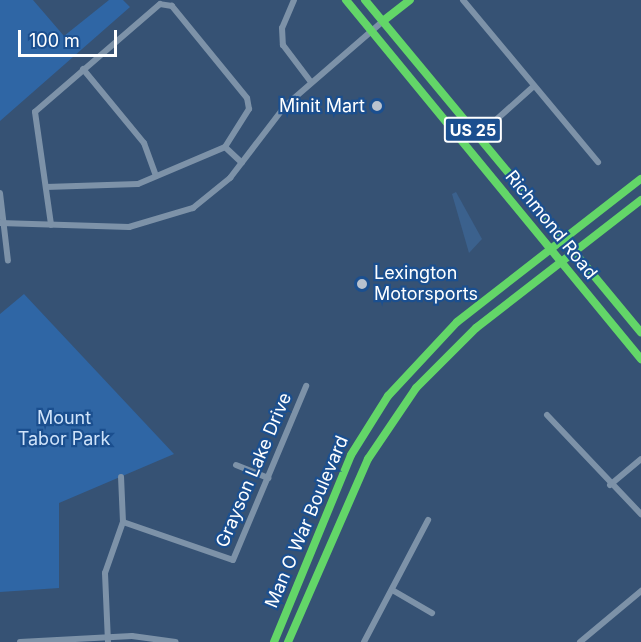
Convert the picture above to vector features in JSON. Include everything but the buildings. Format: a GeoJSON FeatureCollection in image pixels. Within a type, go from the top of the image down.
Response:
{"type":"FeatureCollection","features":[{"type":"Feature","properties":{"kind":"main road","name":"Richmond Road"},"geometry":{"type":"LineString","coordinates":[[346,0],[641,359]]}},
{"type":"Feature","properties":{"kind":"main road","name":"Richmond Road"},"geometry":{"type":"LineString","coordinates":[[365,0],[641,332]]}},
{"type":"Feature","properties":{"kind":"main road"},"geometry":{"type":"LineString","coordinates":[[383,21],[411,0]]}},
{"type":"Feature","properties":{"kind":"main road","name":"Man O War Boulevard"},"geometry":{"type":"LineString","coordinates":[[274,642],[351,455],[388,396],[442,336],[549,249],[641,179]]}},
{"type":"Feature","properties":{"kind":"main road","name":"Man O War Boulevard"},"geometry":{"type":"LineString","coordinates":[[288,642],[352,490],[405,402],[453,348],[641,200]]}},
{"type":"Feature","properties":{"kind":"street"},"geometry":{"type":"LineString","coordinates":[[294,0],[282,28],[283,45],[311,82]]}},
{"type":"Feature","properties":{"kind":"street"},"geometry":{"type":"LineString","coordinates":[[463,0],[598,162]]}},
{"type":"Feature","properties":{"kind":"street"},"geometry":{"type":"LineString","coordinates":[[46,187],[138,184],[225,147],[249,109],[247,98],[172,6],[160,4],[82,69],[35,112],[51,225]]}},
{"type":"Feature","properties":{"kind":"street"},"geometry":{"type":"LineString","coordinates":[[2,223],[129,227],[169,219],[214,194],[242,164],[275,116],[383,21]]}},
{"type":"Feature","properties":{"kind":"street"},"geometry":{"type":"LineString","coordinates":[[82,69],[144,143],[156,176]]}},
{"type":"Feature","properties":{"kind":"street"},"geometry":{"type":"LineString","coordinates":[[478,136],[534,86]]}},
{"type":"Feature","properties":{"kind":"street"},"geometry":{"type":"LineString","coordinates":[[225,147],[242,164]]}},
{"type":"Feature","properties":{"kind":"street"},"geometry":{"type":"LineString","coordinates":[[0,193],[8,261]]}},
{"type":"Feature","properties":{"kind":"street","name":"Grayson Lake Drive"},"geometry":{"type":"LineString","coordinates":[[123,522],[233,560],[306,386]]}},
{"type":"Feature","properties":{"kind":"street"},"geometry":{"type":"LineString","coordinates":[[547,415],[610,484],[641,514]]}},
{"type":"Feature","properties":{"kind":"street"},"geometry":{"type":"LineString","coordinates":[[610,484],[641,459]]}},
{"type":"Feature","properties":{"kind":"street"},"geometry":{"type":"LineString","coordinates":[[236,465],[267,478]]}},
{"type":"Feature","properties":{"kind":"street"},"geometry":{"type":"LineString","coordinates":[[108,640],[105,573],[123,522],[121,477]]}},
{"type":"Feature","properties":{"kind":"street"},"geometry":{"type":"LineString","coordinates":[[364,642],[394,591],[428,520]]}},
{"type":"Feature","properties":{"kind":"street"},"geometry":{"type":"LineString","coordinates":[[394,591],[432,613]]}},
{"type":"Feature","properties":{"kind":"street"},"geometry":{"type":"LineString","coordinates":[[580,642],[641,591]]}},
{"type":"Feature","properties":{"kind":"street"},"geometry":{"type":"LineString","coordinates":[[20,642],[108,640],[176,642]]}},
{"type":"Feature","properties":{"kind":"green space"},"geometry":{"type":"Polygon","coordinates":[[[0,0],[33,0],[64,36],[109,0],[123,0],[130,7],[0,121],[0,0]]]}},
{"type":"Feature","properties":{"kind":"green space","name":"Mount Tabor Park"},"geometry":{"type":"Polygon","coordinates":[[[24,294],[174,454],[59,503],[59,588],[0,592],[0,314],[24,294]]]}},
{"type":"Feature","properties":{"kind":"shaded area"},"geometry":{"type":"Polygon","coordinates":[[[456,192],[482,239],[469,253],[452,194],[456,192]]]}},
{"type":"Feature","properties":{"kind":"traffic: fast"},"geometry":{"type":"LineString","coordinates":[[346,0],[641,359]]}},
{"type":"Feature","properties":{"kind":"traffic: fast"},"geometry":{"type":"LineString","coordinates":[[365,0],[641,332]]}},
{"type":"Feature","properties":{"kind":"traffic: fast"},"geometry":{"type":"LineString","coordinates":[[383,21],[410,0]]}},
{"type":"Feature","properties":{"kind":"traffic: fast"},"geometry":{"type":"LineString","coordinates":[[274,642],[351,455],[388,396],[457,322],[641,179]]}},
{"type":"Feature","properties":{"kind":"traffic: fast"},"geometry":{"type":"LineString","coordinates":[[288,642],[368,459],[416,388],[476,328],[641,200]]}},
{"type":"Feature","properties":{"kind":"place","name":"Minit Mart"},"geometry":{"type":"Point","coordinates":[377,106]}},
{"type":"Feature","properties":{"kind":"place","name":"Lexington Motorsports"},"geometry":{"type":"Point","coordinates":[362,284]}}]}
